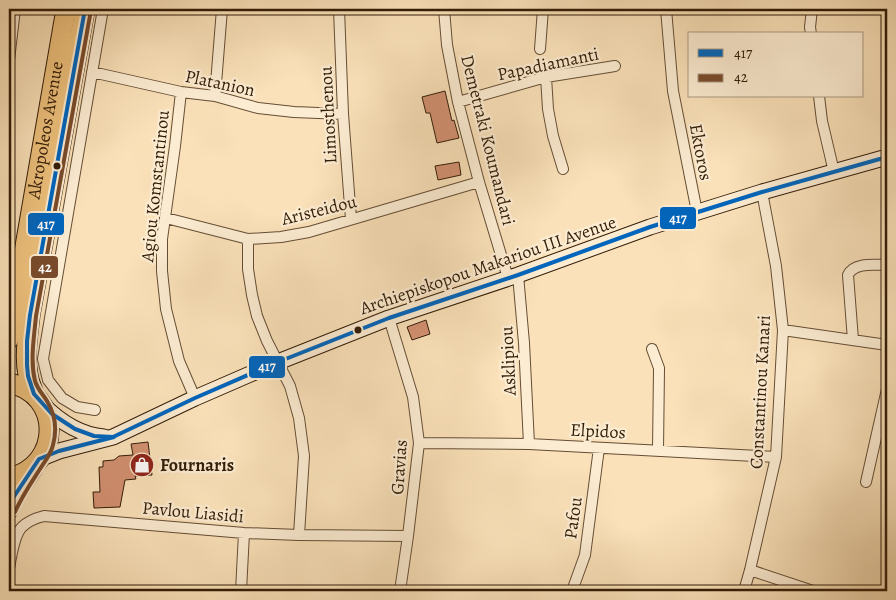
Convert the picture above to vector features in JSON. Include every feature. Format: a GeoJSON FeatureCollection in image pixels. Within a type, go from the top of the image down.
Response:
{"type":"FeatureCollection","features":[{"type":"Feature","properties":{"kind":"highway","name":"Akropoleos Avenue"},"geometry":{"type":"LineString","coordinates":[[9,340],[66,9]]}},
{"type":"Feature","properties":{"kind":"highway","name":"Akropoleos Avenue"},"geometry":{"type":"LineString","coordinates":[[9,509],[46,446],[49,432],[48,417],[37,399],[28,376],[27,341],[85,9]]}},
{"type":"Feature","properties":{"kind":"highway"},"geometry":{"type":"LineString","coordinates":[[9,383],[25,388],[37,399]]}},
{"type":"Feature","properties":{"kind":"highway"},"geometry":{"type":"LineString","coordinates":[[9,478],[24,472],[38,461]]}},
{"type":"Feature","properties":{"kind":"main road","name":"Archiepiskopou Makariou III Avenue"},"geometry":{"type":"LineString","coordinates":[[38,461],[59,451],[113,437],[195,398],[278,362],[389,318],[513,277],[650,227],[762,192],[887,157]]}},
{"type":"Feature","properties":{"kind":"main road"},"geometry":{"type":"LineString","coordinates":[[37,399],[58,419],[75,429],[94,436],[113,437]]}},
{"type":"Feature","properties":{"kind":"street"},"geometry":{"type":"LineString","coordinates":[[9,60],[15,9]]}},
{"type":"Feature","properties":{"kind":"street"},"geometry":{"type":"LineString","coordinates":[[95,410],[77,407],[62,398],[48,380],[43,359],[102,9]]}},
{"type":"Feature","properties":{"kind":"street"},"geometry":{"type":"LineString","coordinates":[[215,96],[222,9]]}},
{"type":"Feature","properties":{"kind":"street","name":"Limosthenou"},"geometry":{"type":"LineString","coordinates":[[338,9],[351,219]]}},
{"type":"Feature","properties":{"kind":"street","name":"Demetraki Koumandari"},"geometry":{"type":"LineString","coordinates":[[444,9],[447,45],[458,102],[479,182],[513,277]]}},
{"type":"Feature","properties":{"kind":"street"},"geometry":{"type":"LineString","coordinates":[[540,48],[543,9]]}},
{"type":"Feature","properties":{"kind":"street","name":"Ektoros"},"geometry":{"type":"LineString","coordinates":[[666,9],[673,92],[697,212]]}},
{"type":"Feature","properties":{"kind":"street"},"geometry":{"type":"LineString","coordinates":[[811,32],[812,9]]}},
{"type":"Feature","properties":{"kind":"street","name":"Papadiamanti"},"geometry":{"type":"LineString","coordinates":[[458,102],[546,77],[615,66]]}},
{"type":"Feature","properties":{"kind":"street","name":"Platanion"},"geometry":{"type":"LineString","coordinates":[[92,72],[181,92],[215,96],[258,108],[343,114]]}},
{"type":"Feature","properties":{"kind":"street"},"geometry":{"type":"LineString","coordinates":[[546,77],[549,118],[563,169]]}},
{"type":"Feature","properties":{"kind":"street","name":"Agiou Komstantinou"},"geometry":{"type":"LineString","coordinates":[[181,92],[162,239],[162,271],[166,309],[178,361],[195,398]]}},
{"type":"Feature","properties":{"kind":"street"},"geometry":{"type":"LineString","coordinates":[[819,98],[822,121],[834,172]]}},
{"type":"Feature","properties":{"kind":"street","name":"Aristeidou"},"geometry":{"type":"LineString","coordinates":[[166,218],[248,239],[281,237],[309,232],[479,182]]}},
{"type":"Feature","properties":{"kind":"street","name":"Constantinou Kanari"},"geometry":{"type":"LineString","coordinates":[[744,591],[776,457],[783,330],[776,266],[762,192]]}},
{"type":"Feature","properties":{"kind":"street"},"geometry":{"type":"LineString","coordinates":[[248,239],[248,269],[257,316],[267,341],[290,386],[299,418],[304,456],[299,535]]}},
{"type":"Feature","properties":{"kind":"street"},"geometry":{"type":"LineString","coordinates":[[853,340],[848,275],[856,267],[887,265]]}},
{"type":"Feature","properties":{"kind":"street","name":"Asklipiou"},"geometry":{"type":"LineString","coordinates":[[513,277],[524,343],[529,444]]}},
{"type":"Feature","properties":{"kind":"street","name":"Gravias"},"geometry":{"type":"LineString","coordinates":[[389,318],[413,398],[419,443],[400,591]]}},
{"type":"Feature","properties":{"kind":"street"},"geometry":{"type":"LineString","coordinates":[[783,330],[887,345]]}},
{"type":"Feature","properties":{"kind":"street"},"geometry":{"type":"LineString","coordinates":[[652,349],[660,368],[658,450]]}},
{"type":"Feature","properties":{"kind":"street"},"geometry":{"type":"LineString","coordinates":[[866,482],[887,388]]}},
{"type":"Feature","properties":{"kind":"street","name":"Elpidos"},"geometry":{"type":"LineString","coordinates":[[419,443],[529,444],[776,457]]}},
{"type":"Feature","properties":{"kind":"street","name":"Pafou"},"geometry":{"type":"LineString","coordinates":[[572,591],[585,555],[600,448]]}},
{"type":"Feature","properties":{"kind":"street","name":"Pavlou Liasidi"},"geometry":{"type":"LineString","coordinates":[[9,569],[16,536],[22,527],[44,516],[244,532],[299,535],[408,536]]}},
{"type":"Feature","properties":{"kind":"street"},"geometry":{"type":"LineString","coordinates":[[241,591],[244,532]]}},
{"type":"Feature","properties":{"kind":"street"},"geometry":{"type":"LineString","coordinates":[[750,570],[813,591]]}},
{"type":"Feature","properties":{"kind":"building"},"geometry":{"type":"Polygon","coordinates":[[[445,91],[452,121],[454,120],[459,138],[437,143],[430,113],[426,113],[422,97],[445,91]]]}},
{"type":"Feature","properties":{"kind":"building"},"geometry":{"type":"Polygon","coordinates":[[[459,162],[461,175],[438,180],[435,166],[459,162]]]}},
{"type":"Feature","properties":{"kind":"building"},"geometry":{"type":"Polygon","coordinates":[[[426,320],[430,334],[412,340],[407,327],[426,320]]]}},
{"type":"Feature","properties":{"kind":"building"},"geometry":{"type":"Polygon","coordinates":[[[148,442],[152,475],[135,476],[136,479],[125,480],[120,507],[94,508],[93,492],[100,492],[99,467],[103,467],[103,461],[114,460],[119,456],[133,455],[131,444],[148,442]]]}},
{"type":"Feature","properties":{"kind":"transit line","name":"417"},"geometry":{"type":"LineString","coordinates":[[85,9],[30,315],[27,365],[28,376],[34,394],[52,414],[75,429],[94,436],[113,437],[195,398],[278,362],[389,318],[518,275],[650,227],[762,192],[887,157]]}},
{"type":"Feature","properties":{"kind":"transit line","name":"42"},"geometry":{"type":"LineString","coordinates":[[15,512],[49,454],[55,434],[55,422],[52,411],[35,381],[33,341],[91,10]]}},
{"type":"Feature","properties":{"kind":"transit line","name":"417"},"geometry":{"type":"LineString","coordinates":[[9,509],[13,498],[39,459],[59,451],[114,437]]}},
{"type":"Feature","properties":{"kind":"place","name":"Fournaris"},"geometry":{"type":"Point","coordinates":[142,465]}}]}
